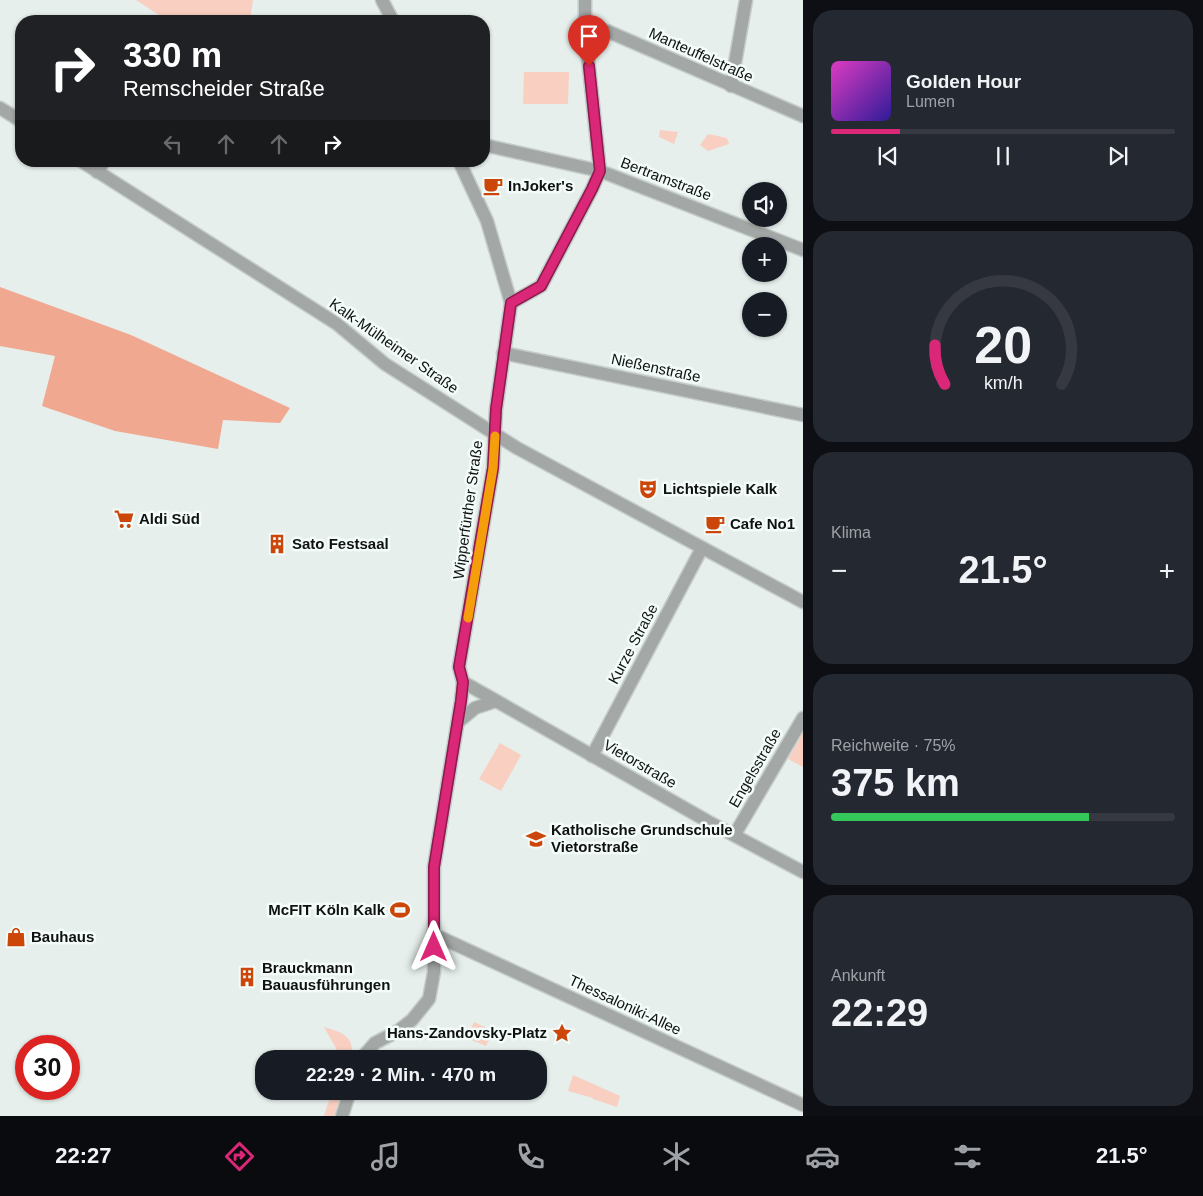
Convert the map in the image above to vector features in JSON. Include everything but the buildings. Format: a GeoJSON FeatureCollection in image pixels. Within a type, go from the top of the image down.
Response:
{"type":"FeatureCollection","features":[{"type":"Feature","properties":{"kind":"street"},"geometry":{"type":"LineString","coordinates":[[382,0],[390,15]]}},
{"type":"Feature","properties":{"kind":"street"},"geometry":{"type":"LineString","coordinates":[[511,303],[541,286],[600,171],[585,30],[585,0]]}},
{"type":"Feature","properties":{"kind":"street"},"geometry":{"type":"LineString","coordinates":[[731,86],[746,0]]}},
{"type":"Feature","properties":{"kind":"street","name":"Manteuffelstraße"},"geometry":{"type":"LineString","coordinates":[[585,30],[607,31],[803,116]]}},
{"type":"Feature","properties":{"kind":"street"},"geometry":{"type":"LineString","coordinates":[[0,108],[15,117]]}},
{"type":"Feature","properties":{"kind":"street","name":"Bertramstraße"},"geometry":{"type":"LineString","coordinates":[[490,146],[600,171],[803,250]]}},
{"type":"Feature","properties":{"kind":"street","name":"Kalk-Mülheimer Straße"},"geometry":{"type":"LineString","coordinates":[[90,167],[337,324],[385,364],[517,448],[803,602]]}},
{"type":"Feature","properties":{"kind":"street"},"geometry":{"type":"LineString","coordinates":[[97,172],[100,167]]}},
{"type":"Feature","properties":{"kind":"street","name":"Wipperfürther Straße"},"geometry":{"type":"LineString","coordinates":[[369,1050],[375,1043],[398,1031],[422,1008],[428,998],[434,972],[434,867],[463,682],[459,667],[493,468],[496,409],[511,303],[487,221],[462,167]]}},
{"type":"Feature","properties":{"kind":"street","name":"Nießenstraße"},"geometry":{"type":"LineString","coordinates":[[503,353],[803,415]]}},
{"type":"Feature","properties":{"kind":"street","name":"Kurze Straße"},"geometry":{"type":"LineString","coordinates":[[592,756],[702,548]]}},
{"type":"Feature","properties":{"kind":"street","name":"Vietorstraße"},"geometry":{"type":"LineString","coordinates":[[463,682],[709,822],[735,834],[803,872]]}},
{"type":"Feature","properties":{"kind":"street"},"geometry":{"type":"LineString","coordinates":[[458,722],[475,708],[496,701]]}},
{"type":"Feature","properties":{"kind":"street","name":"Engelsstraße"},"geometry":{"type":"LineString","coordinates":[[735,834],[803,718]]}},
{"type":"Feature","properties":{"kind":"street","name":"Thessaloniki-Allee"},"geometry":{"type":"LineString","coordinates":[[433,934],[803,1105]]}},
{"type":"Feature","properties":{"kind":"street"},"geometry":{"type":"LineString","coordinates":[[342,1116],[347,1100]]}},
{"type":"Feature","properties":{"kind":"shaded area"},"geometry":{"type":"Polygon","coordinates":[[[136,0],[253,0],[251,15],[159,15],[136,0]]]}},
{"type":"Feature","properties":{"kind":"shaded area"},"geometry":{"type":"Polygon","coordinates":[[[524,72],[569,72],[568,104],[523,104],[524,72]]]}},
{"type":"Feature","properties":{"kind":"shaded area"},"geometry":{"type":"Polygon","coordinates":[[[660,130],[678,132],[674,144],[659,137],[660,130]]]}},
{"type":"Feature","properties":{"kind":"shaded area"},"geometry":{"type":"Polygon","coordinates":[[[708,134],[727,138],[729,144],[708,151],[700,145],[708,134]]]}},
{"type":"Feature","properties":{"kind":"shaded area"},"geometry":{"type":"Polygon","coordinates":[[[0,287],[131,335],[290,408],[280,423],[223,420],[218,449],[115,431],[42,406],[55,356],[0,346],[0,287]]]}},
{"type":"Feature","properties":{"kind":"shaded area"},"geometry":{"type":"Polygon","coordinates":[[[803,733],[803,767],[788,759],[803,733]]]}},
{"type":"Feature","properties":{"kind":"shaded area"},"geometry":{"type":"Polygon","coordinates":[[[500,743],[521,755],[501,791],[479,779],[500,743]]]}},
{"type":"Feature","properties":{"kind":"shaded area"},"geometry":{"type":"Polygon","coordinates":[[[474,1022],[493,1031],[486,1046],[467,1038],[474,1022]]]}},
{"type":"Feature","properties":{"kind":"shaded area"},"geometry":{"type":"Polygon","coordinates":[[[324,1027],[337,1031],[349,1040],[352,1050],[337,1050],[324,1027]]]}},
{"type":"Feature","properties":{"kind":"shaded area"},"geometry":{"type":"Polygon","coordinates":[[[573,1075],[620,1096],[617,1107],[568,1091],[573,1075]]]}},
{"type":"Feature","properties":{"kind":"shaded area"},"geometry":{"type":"Polygon","coordinates":[[[329,1100],[339,1100],[334,1116],[324,1116],[329,1100]]]}},
{"type":"Feature","properties":{"kind":"slow traffic"},"geometry":{"type":"LineString","coordinates":[[468,618],[493,468],[495,436]]}},
{"type":"Feature","properties":{"kind":"place","name":"InJoker's"},"geometry":{"type":"Point","coordinates":[493,186]}},
{"type":"Feature","properties":{"kind":"place","name":"Lichtspiele Kalk"},"geometry":{"type":"Point","coordinates":[648,489]}},
{"type":"Feature","properties":{"kind":"place","name":"Aldi Süd"},"geometry":{"type":"Point","coordinates":[124,519]}},
{"type":"Feature","properties":{"kind":"place","name":"Cafe No1"},"geometry":{"type":"Point","coordinates":[715,524]}},
{"type":"Feature","properties":{"kind":"place","name":"Sato Festsaal"},"geometry":{"type":"Point","coordinates":[277,544]}},
{"type":"Feature","properties":{"kind":"place","name":"Katholische Grundschule Vietorstraße"},"geometry":{"type":"Point","coordinates":[536,839]}},
{"type":"Feature","properties":{"kind":"place","name":"McFIT Köln Kalk"},"geometry":{"type":"Point","coordinates":[400,910]}},
{"type":"Feature","properties":{"kind":"place","name":"Bauhaus"},"geometry":{"type":"Point","coordinates":[16,937]}},
{"type":"Feature","properties":{"kind":"place","name":"Brauckmann Bauausführungen"},"geometry":{"type":"Point","coordinates":[247,977]}},
{"type":"Feature","properties":{"kind":"place","name":"Hans-Zandovsky-Platz"},"geometry":{"type":"Point","coordinates":[562,1033]}},
{"type":"Feature","properties":{"kind":"route"},"geometry":{"type":"LineString","coordinates":[[434,947],[434,867],[461,701],[463,682],[459,667],[493,468],[496,409],[511,303],[541,286],[600,171],[589,66]]}}]}
